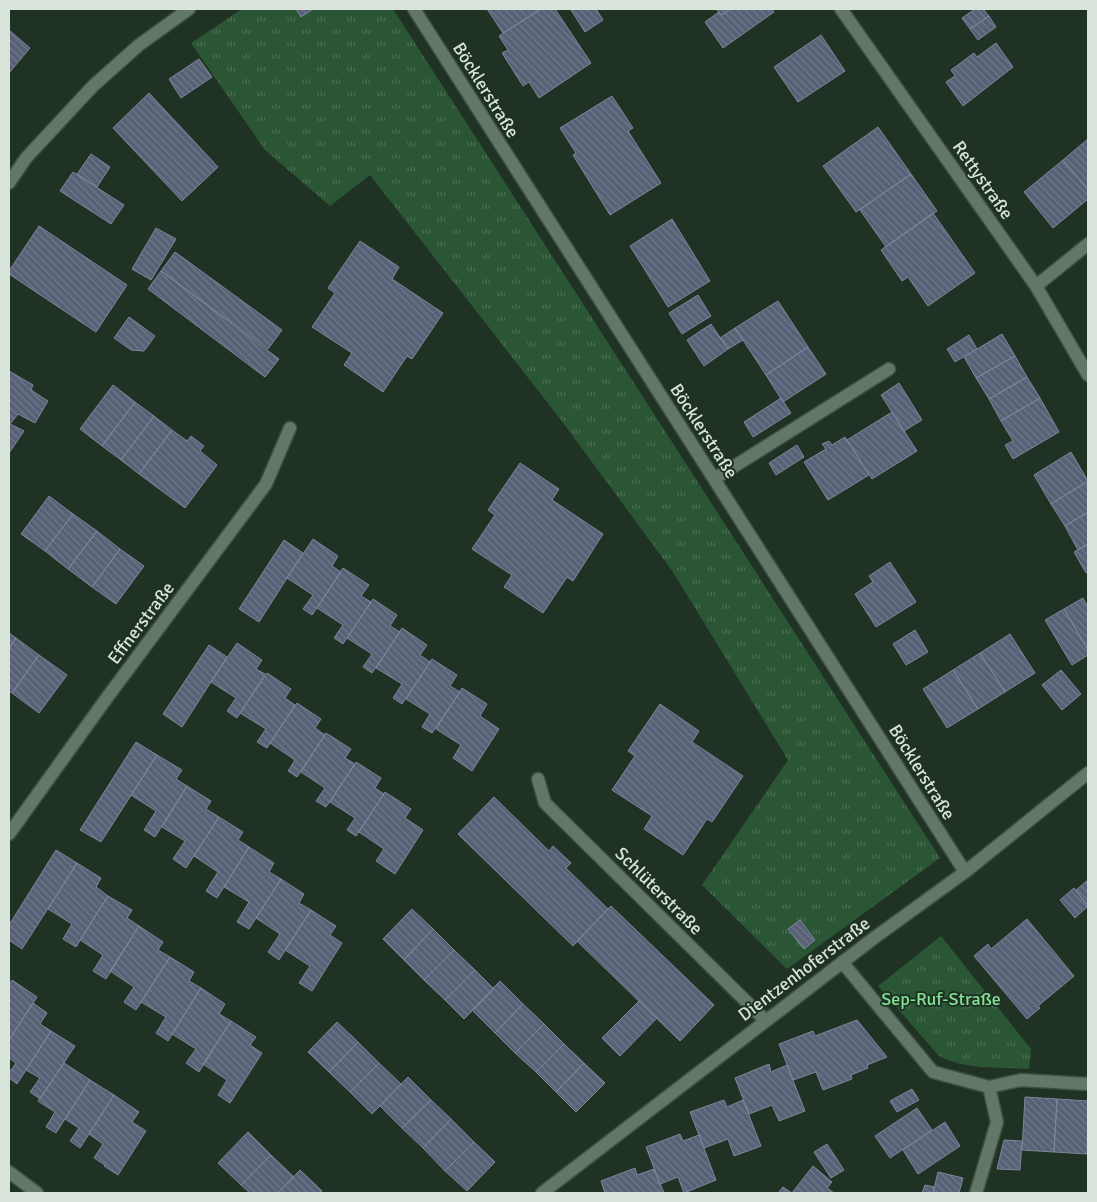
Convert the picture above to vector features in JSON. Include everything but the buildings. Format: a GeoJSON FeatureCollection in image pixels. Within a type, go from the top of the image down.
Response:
{"type":"FeatureCollection","features":[{"type":"Feature","properties":{"kind":"street"},"geometry":{"type":"LineString","coordinates":[[9,184],[26,158],[93,86],[139,45],[187,9]]}},
{"type":"Feature","properties":{"kind":"street","name":"Böcklerstraße"},"geometry":{"type":"LineString","coordinates":[[414,9],[965,872]]}},
{"type":"Feature","properties":{"kind":"street","name":"Rettystraße"},"geometry":{"type":"LineString","coordinates":[[841,9],[1036,286],[1088,375]]}},
{"type":"Feature","properties":{"kind":"street"},"geometry":{"type":"LineString","coordinates":[[1036,286],[1088,244]]}},
{"type":"Feature","properties":{"kind":"street"},"geometry":{"type":"LineString","coordinates":[[714,480],[889,369]]}},
{"type":"Feature","properties":{"kind":"street","name":"Effnerstraße"},"geometry":{"type":"LineString","coordinates":[[9,834],[106,699],[266,484],[290,428]]}},
{"type":"Feature","properties":{"kind":"street","name":"Dientzenhoferstraße"},"geometry":{"type":"LineString","coordinates":[[542,1193],[842,962],[965,872],[1088,773]]}},
{"type":"Feature","properties":{"kind":"street","name":"Schlüterstraße"},"geometry":{"type":"LineString","coordinates":[[538,779],[545,802],[766,1021]]}},
{"type":"Feature","properties":{"kind":"street"},"geometry":{"type":"LineString","coordinates":[[842,962],[932,1072],[988,1087],[1021,1080],[1088,1084]]}},
{"type":"Feature","properties":{"kind":"street"},"geometry":{"type":"LineString","coordinates":[[976,1193],[997,1122],[988,1087]]}},
{"type":"Feature","properties":{"kind":"street"},"geometry":{"type":"LineString","coordinates":[[9,1172],[36,1193]]}},
{"type":"Feature","properties":{"kind":"green space"},"geometry":{"type":"Polygon","coordinates":[[[242,9],[393,9],[940,858],[787,969],[702,885],[788,760],[673,572],[561,420],[370,175],[330,206],[265,150],[191,43],[242,9]]]}},
{"type":"Feature","properties":{"kind":"green space","name":"Sep-Ruf-Straße"},"geometry":{"type":"Polygon","coordinates":[[[941,936],[1031,1049],[1029,1069],[971,1066],[939,1056],[878,986],[941,936]]]}}]}
